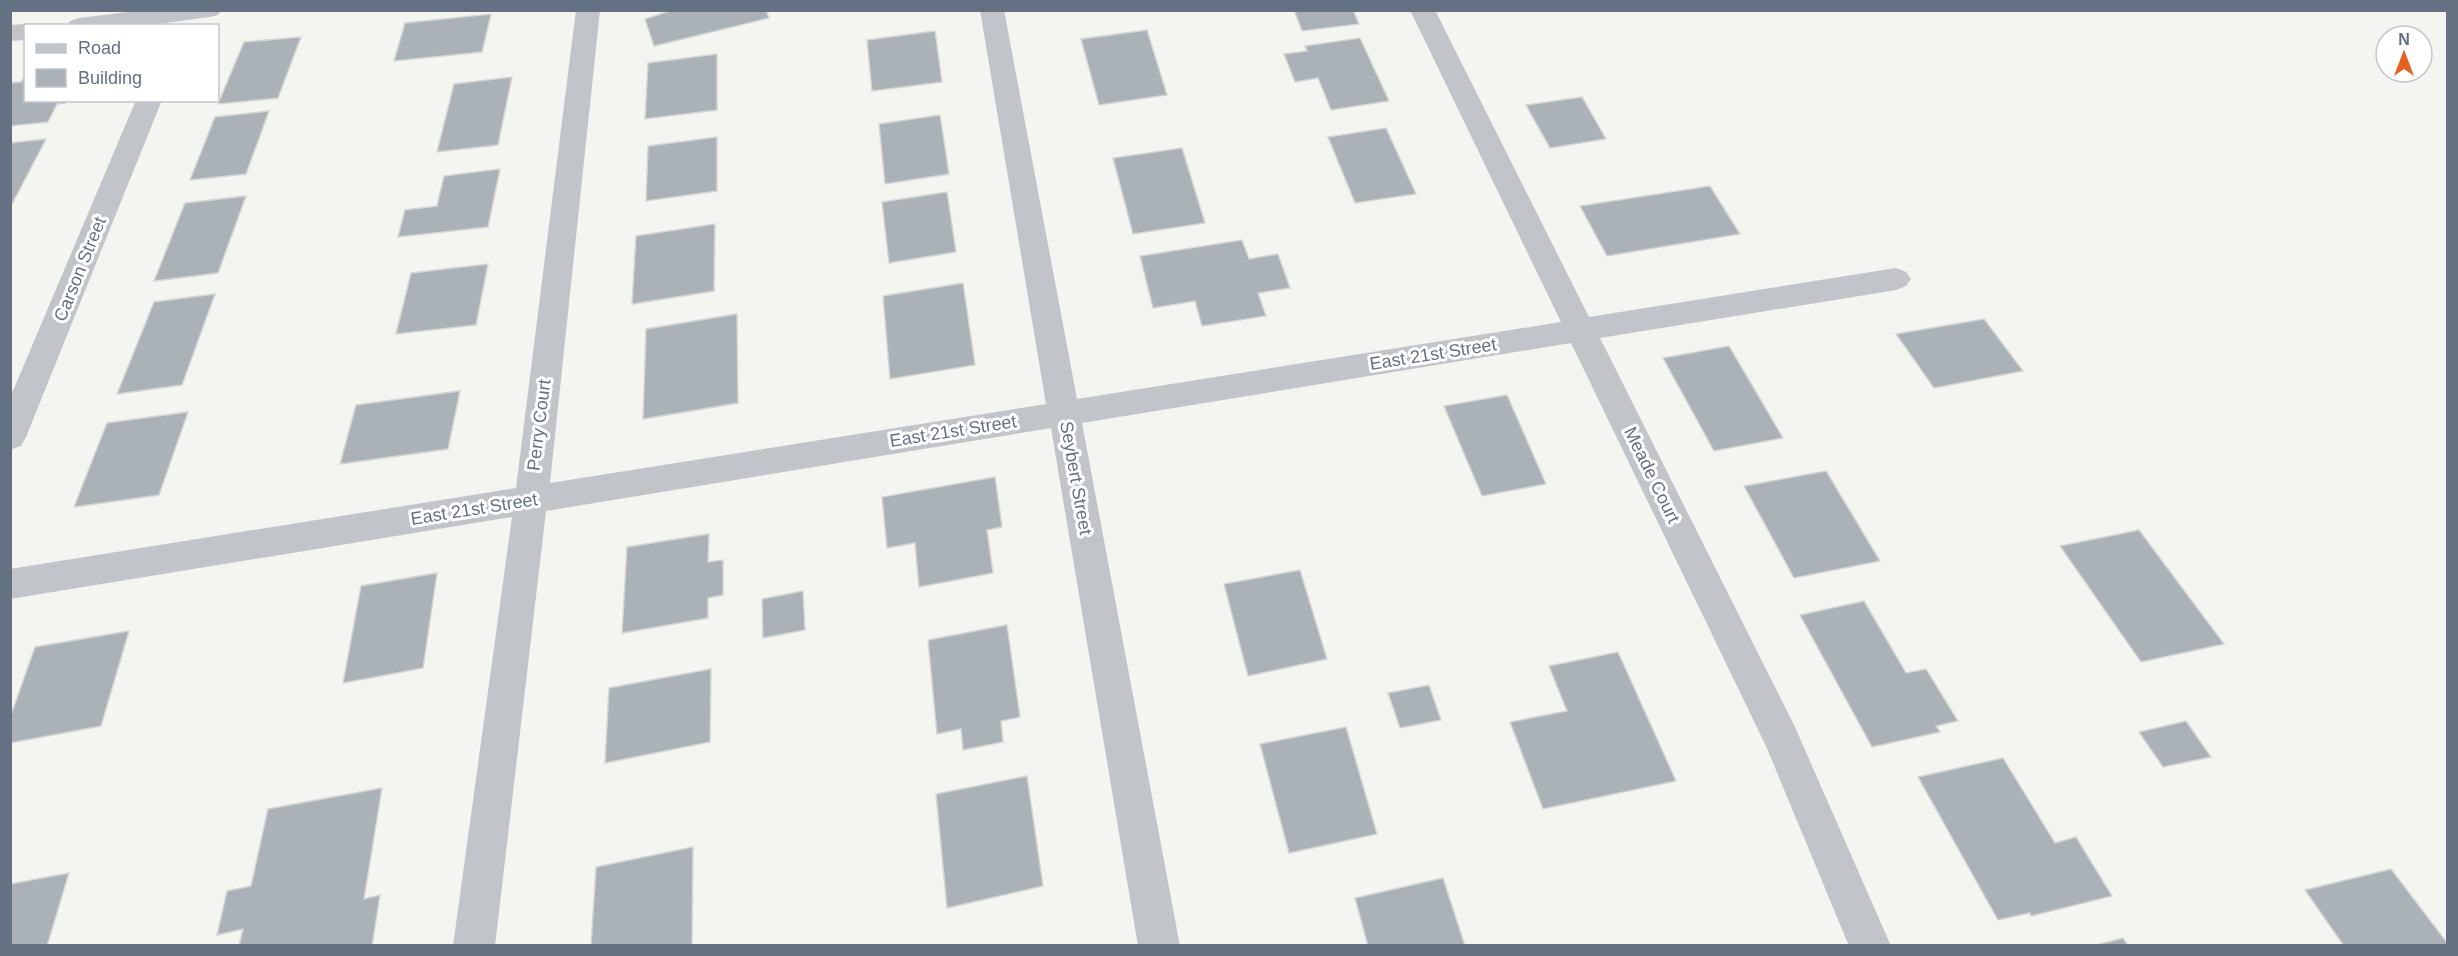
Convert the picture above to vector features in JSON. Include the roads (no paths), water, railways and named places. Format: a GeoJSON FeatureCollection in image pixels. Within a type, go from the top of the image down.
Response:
{"type":"FeatureCollection","features":[{"type":"Feature","properties":{"kind":"street","name":"Perry Court"},"geometry":{"type":"LineString","coordinates":[[474,945],[531,500],[588,10]]}},
{"type":"Feature","properties":{"kind":"street","name":"Seybert Street"},"geometry":{"type":"LineString","coordinates":[[992,10],[1159,945]]}},
{"type":"Feature","properties":{"kind":"street","name":"Meade Court"},"geometry":{"type":"LineString","coordinates":[[1422,10],[1782,739],[1870,945]]}},
{"type":"Feature","properties":{"kind":"street"},"geometry":{"type":"LineString","coordinates":[[100,24],[190,15]]}},
{"type":"Feature","properties":{"kind":"street","name":"Carson Street"},"geometry":{"type":"LineString","coordinates":[[10,437],[148,102]]}},
{"type":"Feature","properties":{"kind":"street","name":"East 21st Street"},"geometry":{"type":"LineString","coordinates":[[10,584],[1896,279]]}}]}
